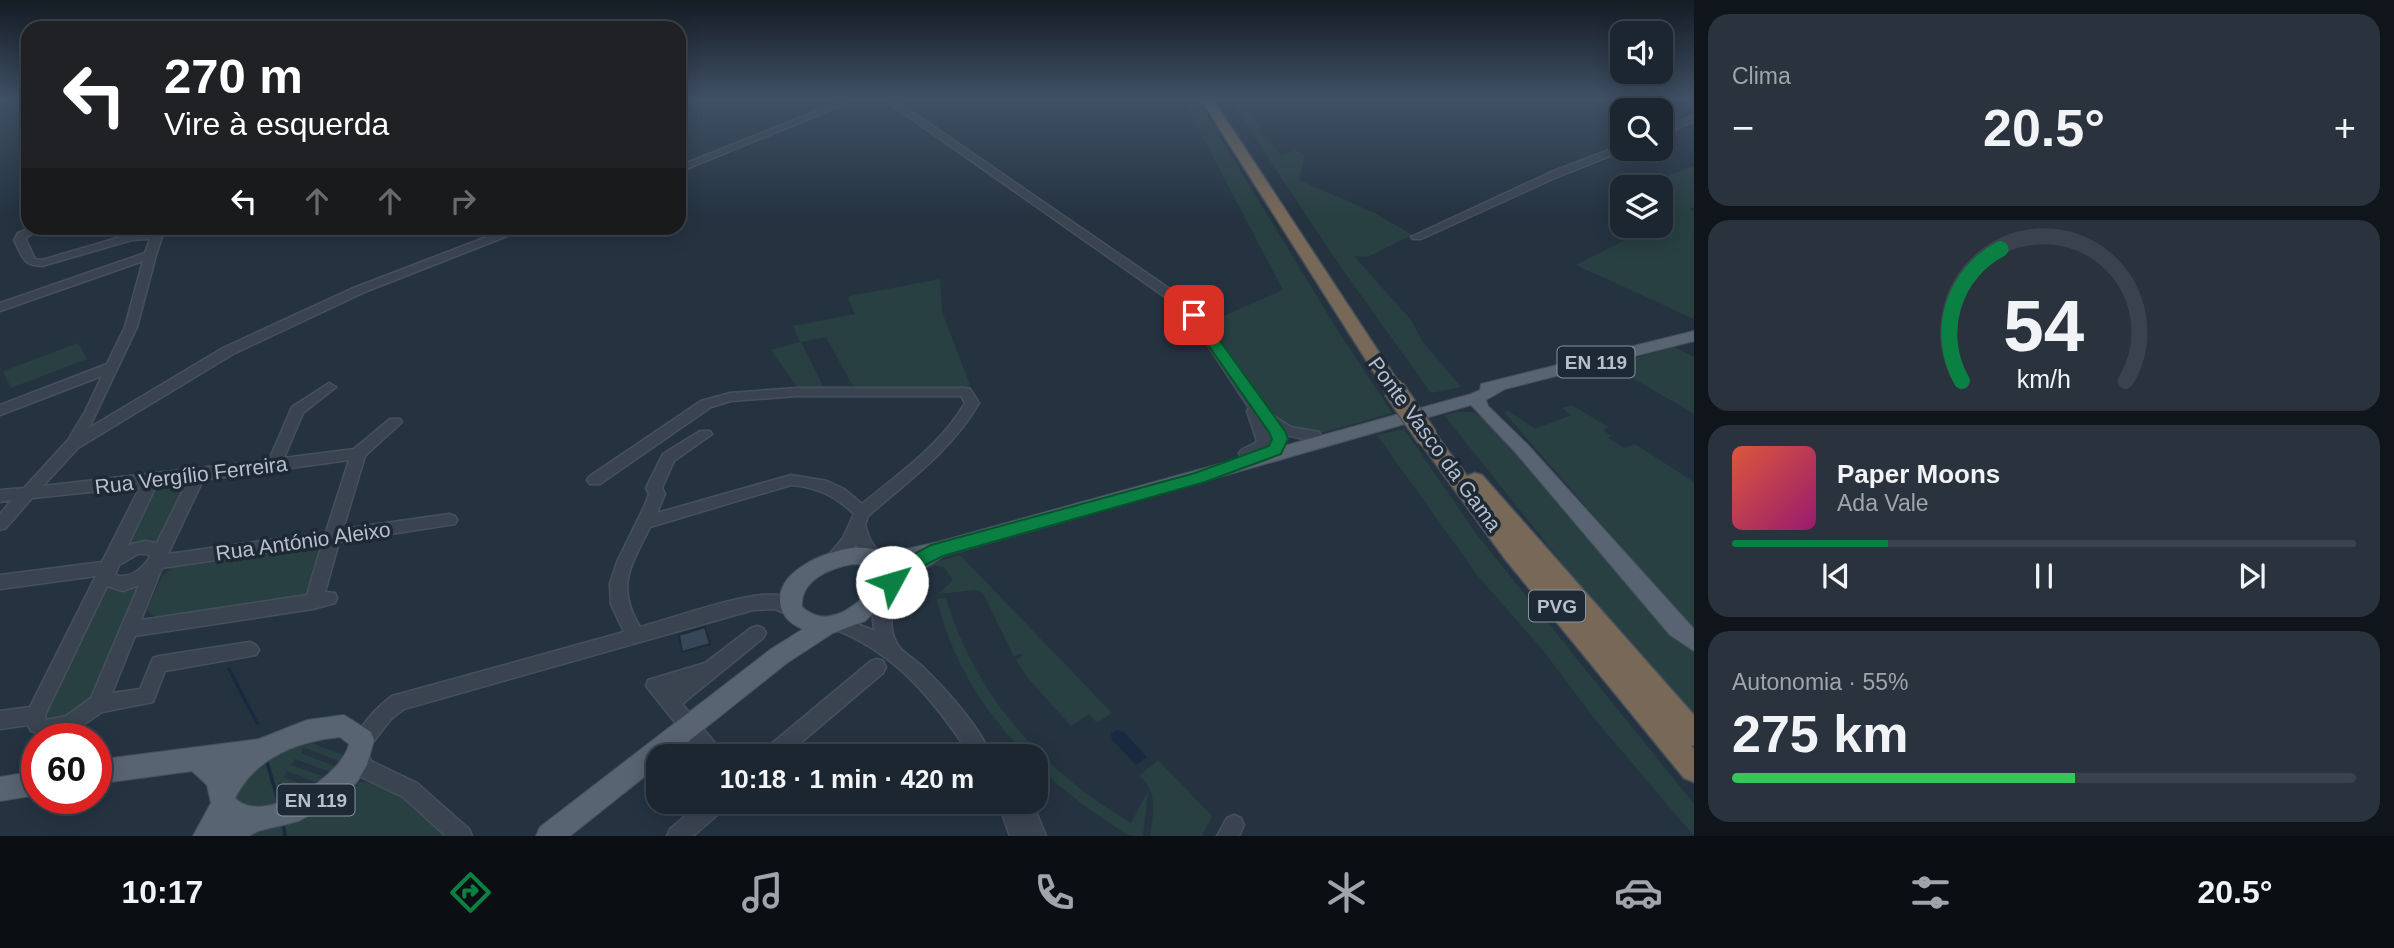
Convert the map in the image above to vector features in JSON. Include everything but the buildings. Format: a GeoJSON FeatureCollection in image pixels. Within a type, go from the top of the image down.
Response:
{"type":"FeatureCollection","features":[{"type":"Feature","properties":{"kind":"highway","name":"Ponte Vasco da Gama"},"geometry":{"type":"LineString","coordinates":[[1232,137],[1513,553],[1694,769]]}},
{"type":"Feature","properties":{"kind":"highway","name":"Ponte Vasco da Gama"},"geometry":{"type":"LineString","coordinates":[[1241,137],[1399,387]]}},
{"type":"Feature","properties":{"kind":"highway","name":"Ponte Vasco da Gama"},"geometry":{"type":"LineString","coordinates":[[1434,435],[1694,734]]}},
{"type":"Feature","properties":{"kind":"main road","name":"EN 119"},"geometry":{"type":"LineString","coordinates":[[875,557],[938,550],[1199,477],[1309,441],[1498,387],[1694,336]]}},
{"type":"Feature","properties":{"kind":"main road","name":"EN 119"},"geometry":{"type":"LineString","coordinates":[[1061,515],[1181,472],[1246,453],[1279,444],[1309,441],[1441,408],[1472,395]]}},
{"type":"Feature","properties":{"kind":"main road"},"geometry":{"type":"LineString","coordinates":[[1472,395],[1480,408],[1522,449],[1678,629],[1694,642]]}},
{"type":"Feature","properties":{"kind":"main road"},"geometry":{"type":"LineString","coordinates":[[1472,395],[1492,407],[1522,449]]}},
{"type":"Feature","properties":{"kind":"main road"},"geometry":{"type":"LineString","coordinates":[[1441,408],[1469,408],[1494,421]]}},
{"type":"Feature","properties":{"kind":"main road","name":"EN 119"},"geometry":{"type":"LineString","coordinates":[[888,589],[915,562],[938,550]]}},
{"type":"Feature","properties":{"kind":"main road"},"geometry":{"type":"LineString","coordinates":[[548,833],[779,656],[832,623],[857,615],[888,589],[889,569],[875,557],[849,556],[811,572],[796,586],[791,596],[794,612],[793,640],[779,656]]}},
{"type":"Feature","properties":{"kind":"main road"},"geometry":{"type":"LineString","coordinates":[[794,612],[810,622],[832,623]]}},
{"type":"Feature","properties":{"kind":"main road"},"geometry":{"type":"LineString","coordinates":[[206,836],[235,773],[269,747],[302,732],[325,726],[344,726],[357,733],[361,751]]}},
{"type":"Feature","properties":{"kind":"main road"},"geometry":{"type":"LineString","coordinates":[[112,770],[193,757],[242,754],[269,747]]}},
{"type":"Feature","properties":{"kind":"main road","name":"EN 119"},"geometry":{"type":"LineString","coordinates":[[223,802],[241,816],[257,817],[279,813],[316,799],[347,777],[361,751]]}},
{"type":"Feature","properties":{"kind":"main road"},"geometry":{"type":"LineString","coordinates":[[193,757],[218,780],[223,802]]}},
{"type":"Feature","properties":{"kind":"main road"},"geometry":{"type":"LineString","coordinates":[[0,789],[21,786]]}},
{"type":"Feature","properties":{"kind":"main road","name":"EN 119"},"geometry":{"type":"LineString","coordinates":[[225,836],[257,817]]}},
{"type":"Feature","properties":{"kind":"street"},"geometry":{"type":"LineString","coordinates":[[686,166],[759,137]]}},
{"type":"Feature","properties":{"kind":"street"},"geometry":{"type":"LineString","coordinates":[[942,137],[1179,301],[1199,321],[1264,422],[1277,431],[1279,444],[1272,452],[1199,477]]}},
{"type":"Feature","properties":{"kind":"street"},"geometry":{"type":"LineString","coordinates":[[1417,237],[1553,175],[1610,153]]}},
{"type":"Feature","properties":{"kind":"street"},"geometry":{"type":"LineString","coordinates":[[22,235],[20,240],[31,262],[51,262],[130,235]]}},
{"type":"Feature","properties":{"kind":"street"},"geometry":{"type":"LineString","coordinates":[[73,444],[131,327],[156,235]]}},
{"type":"Feature","properties":{"kind":"street"},"geometry":{"type":"LineString","coordinates":[[0,524],[73,444],[228,351],[363,289],[501,235]]}},
{"type":"Feature","properties":{"kind":"street"},"geometry":{"type":"LineString","coordinates":[[0,307],[149,255]]}},
{"type":"Feature","properties":{"kind":"street"},"geometry":{"type":"LineString","coordinates":[[0,410],[113,367]]}},
{"type":"Feature","properties":{"kind":"street"},"geometry":{"type":"LineString","coordinates":[[274,465],[297,410],[329,387]]}},
{"type":"Feature","properties":{"kind":"street"},"geometry":{"type":"LineString","coordinates":[[595,480],[706,404],[730,397],[797,392],[965,392],[972,403],[963,419],[933,451],[859,519],[850,541],[831,562]]}},
{"type":"Feature","properties":{"kind":"street"},"geometry":{"type":"LineString","coordinates":[[130,629],[321,600],[333,537],[358,454],[395,422]]}},
{"type":"Feature","properties":{"kind":"street"},"geometry":{"type":"LineString","coordinates":[[1264,422],[1309,441]]}},
{"type":"Feature","properties":{"kind":"street"},"geometry":{"type":"LineString","coordinates":[[1246,453],[1262,444],[1264,422]]}},
{"type":"Feature","properties":{"kind":"street"},"geometry":{"type":"LineString","coordinates":[[635,635],[622,611],[617,586],[648,522],[657,494],[654,488],[668,458],[705,434]]}},
{"type":"Feature","properties":{"kind":"street","name":"Rua Vergílio Ferreira"},"geometry":{"type":"LineString","coordinates":[[0,496],[197,476],[358,454]]}},
{"type":"Feature","properties":{"kind":"street"},"geometry":{"type":"LineString","coordinates":[[150,481],[36,715],[38,725],[58,728],[85,716],[98,704],[157,562],[197,476]]}},
{"type":"Feature","properties":{"kind":"street"},"geometry":{"type":"LineString","coordinates":[[648,522],[791,480],[813,481],[836,489],[859,519],[863,543],[875,557]]}},
{"type":"Feature","properties":{"kind":"street","name":"Rua António Aleixo"},"geometry":{"type":"LineString","coordinates":[[157,562],[449,520]]}},
{"type":"Feature","properties":{"kind":"street"},"geometry":{"type":"LineString","coordinates":[[0,582],[108,568],[127,551],[145,547],[157,551],[157,562],[140,579],[123,584],[109,582],[108,568]]}},
{"type":"Feature","properties":{"kind":"street"},"geometry":{"type":"LineString","coordinates":[[888,589],[881,624],[898,657]]}},
{"type":"Feature","properties":{"kind":"street"},"geometry":{"type":"LineString","coordinates":[[462,836],[410,790],[364,768],[361,751],[384,713],[399,702],[752,603],[777,602],[794,612]]}},
{"type":"Feature","properties":{"kind":"street"},"geometry":{"type":"LineString","coordinates":[[832,623],[872,636],[898,657],[982,744]]}},
{"type":"Feature","properties":{"kind":"street"},"geometry":{"type":"LineString","coordinates":[[704,744],[655,686],[710,670],[757,632]]}},
{"type":"Feature","properties":{"kind":"street"},"geometry":{"type":"LineString","coordinates":[[98,704],[146,696],[159,664],[250,650]]}},
{"type":"Feature","properties":{"kind":"street"},"geometry":{"type":"LineString","coordinates":[[785,744],[874,670]]}},
{"type":"Feature","properties":{"kind":"street"},"geometry":{"type":"LineString","coordinates":[[0,720],[36,715]]}},
{"type":"Feature","properties":{"kind":"street"},"geometry":{"type":"LineString","coordinates":[[960,723],[974,744]]}},
{"type":"Feature","properties":{"kind":"street"},"geometry":{"type":"LineString","coordinates":[[677,836],[703,814]]}},
{"type":"Feature","properties":{"kind":"street"},"geometry":{"type":"LineString","coordinates":[[1012,814],[1020,836]]}},
{"type":"Feature","properties":{"kind":"street"},"geometry":{"type":"LineString","coordinates":[[1027,814],[1035,836]]}},
{"type":"Feature","properties":{"kind":"green space"},"geometry":{"type":"Polygon","coordinates":[[[1203,137],[1220,137],[1340,334],[1392,413],[1314,435],[1297,431],[1280,422],[1265,408],[1251,392],[1207,323],[1283,290],[1203,137]]]}},
{"type":"Feature","properties":{"kind":"green space"},"geometry":{"type":"Polygon","coordinates":[[[1254,137],[1267,137],[1281,156],[1296,150],[1305,155],[1299,180],[1375,213],[1412,235],[1367,257],[1354,256],[1410,319],[1423,342],[1461,387],[1431,393],[1343,270],[1254,137]]]}},
{"type":"Feature","properties":{"kind":"green space"},"geometry":{"type":"Polygon","coordinates":[[[1694,166],[1694,207],[1689,209],[1694,212],[1694,319],[1576,265],[1629,238],[1673,238],[1673,175],[1670,175],[1694,166]]]}},
{"type":"Feature","properties":{"kind":"green space"},"geometry":{"type":"Polygon","coordinates":[[[940,279],[942,312],[971,388],[855,390],[826,337],[801,342],[825,390],[799,390],[771,350],[800,342],[793,326],[855,314],[848,298],[850,296],[940,279]]]}},
{"type":"Feature","properties":{"kind":"green space"},"geometry":{"type":"Polygon","coordinates":[[[78,343],[87,359],[11,388],[3,371],[78,343]]]}},
{"type":"Feature","properties":{"kind":"green space"},"geometry":{"type":"Polygon","coordinates":[[[1674,347],[1694,357],[1694,414],[1621,371],[1623,369],[1615,364],[1674,347]]]}},
{"type":"Feature","properties":{"kind":"green space"},"geometry":{"type":"Polygon","coordinates":[[[1572,405],[1608,427],[1603,430],[1612,436],[1608,438],[1624,448],[1635,444],[1694,482],[1694,632],[1505,413],[1507,410],[1535,429],[1571,415],[1562,408],[1572,405]]]}},
{"type":"Feature","properties":{"kind":"green space"},"geometry":{"type":"Polygon","coordinates":[[[1472,412],[1491,422],[1694,647],[1694,715],[1566,568],[1444,415],[1472,412]]]}},
{"type":"Feature","properties":{"kind":"green space"},"geometry":{"type":"Polygon","coordinates":[[[1404,429],[1477,535],[1694,804],[1694,836],[1593,717],[1542,649],[1478,576],[1377,435],[1404,429]]]}},
{"type":"Feature","properties":{"kind":"green space"},"geometry":{"type":"Polygon","coordinates":[[[177,482],[185,487],[159,545],[124,549],[149,498],[165,485],[177,482]]]}},
{"type":"Feature","properties":{"kind":"green space"},"geometry":{"type":"Polygon","coordinates":[[[311,547],[320,552],[306,593],[290,598],[156,618],[147,610],[162,576],[173,567],[311,547]]]}},
{"type":"Feature","properties":{"kind":"green space"},"geometry":{"type":"Polygon","coordinates":[[[960,555],[1112,713],[1097,723],[1089,714],[1071,726],[1028,678],[1016,660],[1023,655],[1020,653],[1014,657],[983,593],[975,590],[938,594],[953,580],[944,567],[935,565],[924,572],[924,578],[912,578],[925,565],[960,555]]]}},
{"type":"Feature","properties":{"kind":"green space"},"geometry":{"type":"Polygon","coordinates":[[[142,582],[84,711],[48,722],[44,716],[105,588],[125,588],[142,582]]]}},
{"type":"Feature","properties":{"kind":"green space"},"geometry":{"type":"Polygon","coordinates":[[[946,598],[975,667],[994,699],[1032,744],[1017,744],[971,684],[951,643],[937,599],[946,598]]]}},
{"type":"Feature","properties":{"kind":"green space"},"geometry":{"type":"Polygon","coordinates":[[[306,741],[351,758],[346,764],[303,747],[301,753],[342,769],[336,774],[295,759],[291,765],[330,779],[322,785],[287,771],[284,777],[314,789],[305,794],[278,782],[284,802],[257,808],[239,806],[232,798],[261,758],[306,741]]]}},
{"type":"Feature","properties":{"kind":"green space"},"geometry":{"type":"Polygon","coordinates":[[[1158,760],[1212,816],[1202,836],[1150,836],[1152,796],[1150,789],[1139,776],[1158,760]]]}},
{"type":"Feature","properties":{"kind":"green space"},"geometry":{"type":"Polygon","coordinates":[[[1048,761],[1099,803],[1131,823],[1148,791],[1143,836],[1127,835],[1048,776],[1048,761]]]}},
{"type":"Feature","properties":{"kind":"green space"},"geometry":{"type":"Polygon","coordinates":[[[361,782],[393,785],[452,836],[231,836],[361,782]]]}},
{"type":"Feature","properties":{"kind":"water"},"geometry":{"type":"Polygon","coordinates":[[[1117,730],[1124,732],[1147,757],[1136,765],[1112,740],[1111,734],[1117,730]]]}},
{"type":"Feature","properties":{"kind":"waterway"},"geometry":{"type":"LineString","coordinates":[[229,669],[257,723]]}},
{"type":"Feature","properties":{"kind":"waterway"},"geometry":{"type":"LineString","coordinates":[[267,762],[277,797]]}},
{"type":"Feature","properties":{"kind":"waterway"},"geometry":{"type":"LineString","coordinates":[[284,828],[285,836]]}},
{"type":"Feature","properties":{"kind":"route"},"geometry":{"type":"LineString","coordinates":[[892,582],[915,562],[938,550],[1199,477],[1275,450],[1280,439],[1275,426],[1194,315]]}}]}
